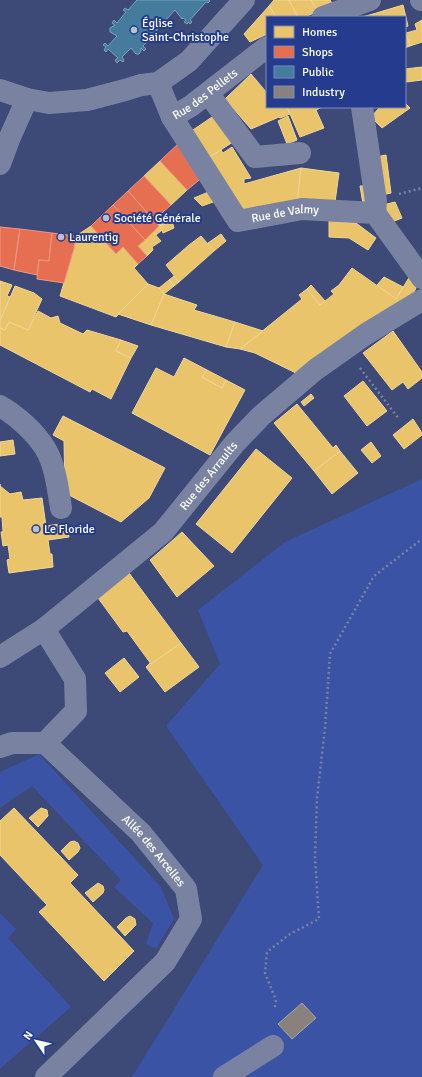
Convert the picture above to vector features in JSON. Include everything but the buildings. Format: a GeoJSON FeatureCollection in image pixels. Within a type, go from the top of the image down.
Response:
{"type":"FeatureCollection","features":[{"type":"Feature","properties":{"kind":"street"},"geometry":{"type":"LineString","coordinates":[[0,90],[27,99],[50,103],[87,100],[125,90],[140,84],[158,83],[189,61],[244,0]]}},
{"type":"Feature","properties":{"kind":"street"},"geometry":{"type":"LineString","coordinates":[[326,16],[370,0]]}},
{"type":"Feature","properties":{"kind":"street","name":"Rue des Pellets"},"geometry":{"type":"LineString","coordinates":[[158,83],[172,117],[191,106],[266,48]]}},
{"type":"Feature","properties":{"kind":"street"},"geometry":{"type":"LineString","coordinates":[[208,93],[255,158],[300,154]]}},
{"type":"Feature","properties":{"kind":"street"},"geometry":{"type":"LineString","coordinates":[[0,164],[27,99]]}},
{"type":"Feature","properties":{"kind":"street"},"geometry":{"type":"LineString","coordinates":[[362,108],[376,200],[375,213],[422,278]]}},
{"type":"Feature","properties":{"kind":"street","name":"Rue de Valmy"},"geometry":{"type":"LineString","coordinates":[[172,117],[238,221],[302,209],[375,213]]}},
{"type":"Feature","properties":{"kind":"street","name":"Rue des Arraults"},"geometry":{"type":"LineString","coordinates":[[0,657],[44,629],[163,532],[235,443],[261,416],[315,370],[366,334],[422,300]]}},
{"type":"Feature","properties":{"kind":"street"},"geometry":{"type":"LineString","coordinates":[[0,406],[13,414],[31,431],[45,448],[55,475],[61,508]]}},
{"type":"Feature","properties":{"kind":"street"},"geometry":{"type":"LineString","coordinates":[[0,747],[12,743],[46,743],[76,711],[75,679],[44,629]]}},
{"type":"Feature","properties":{"kind":"street","name":"Allée des Arcelles"},"geometry":{"type":"LineString","coordinates":[[46,743],[141,833],[186,889],[191,919],[165,962],[46,1077]]}},
{"type":"Feature","properties":{"kind":"street"},"geometry":{"type":"LineString","coordinates":[[224,1077],[273,1046]]}},
{"type":"Feature","properties":{"kind":"path"},"geometry":{"type":"LineString","coordinates":[[394,196],[422,188]]}},
{"type":"Feature","properties":{"kind":"path"},"geometry":{"type":"LineString","coordinates":[[346,348],[399,419]]}},
{"type":"Feature","properties":{"kind":"path"},"geometry":{"type":"LineString","coordinates":[[275,1007],[276,1000],[265,973],[267,952],[290,934],[319,919],[315,858],[317,798],[325,728],[330,654],[374,576],[422,539]]}},
{"type":"Feature","properties":{"kind":"shaded area"},"geometry":{"type":"Polygon","coordinates":[[[422,479],[422,1077],[132,1077],[263,865],[166,726],[220,664],[198,610],[285,542],[422,479]]]}},
{"type":"Feature","properties":{"kind":"shaded area"},"geometry":{"type":"Polygon","coordinates":[[[39,754],[161,887],[174,919],[156,949],[146,944],[153,923],[114,887],[121,880],[32,786],[0,808],[0,772],[39,754]]]}},
{"type":"Feature","properties":{"kind":"shaded area"},"geometry":{"type":"Polygon","coordinates":[[[0,913],[16,929],[8,938],[71,1007],[0,1069],[0,913]]]}},
{"type":"Feature","properties":{"kind":"place","name":"Église Saint-Christophe"},"geometry":{"type":"Point","coordinates":[134,30]}},
{"type":"Feature","properties":{"kind":"place","name":"Société Générale"},"geometry":{"type":"Point","coordinates":[106,218]}},
{"type":"Feature","properties":{"kind":"place","name":"Laurentig"},"geometry":{"type":"Point","coordinates":[61,237]}},
{"type":"Feature","properties":{"kind":"place","name":"Le Floride"},"geometry":{"type":"Point","coordinates":[36,529]}}]}
